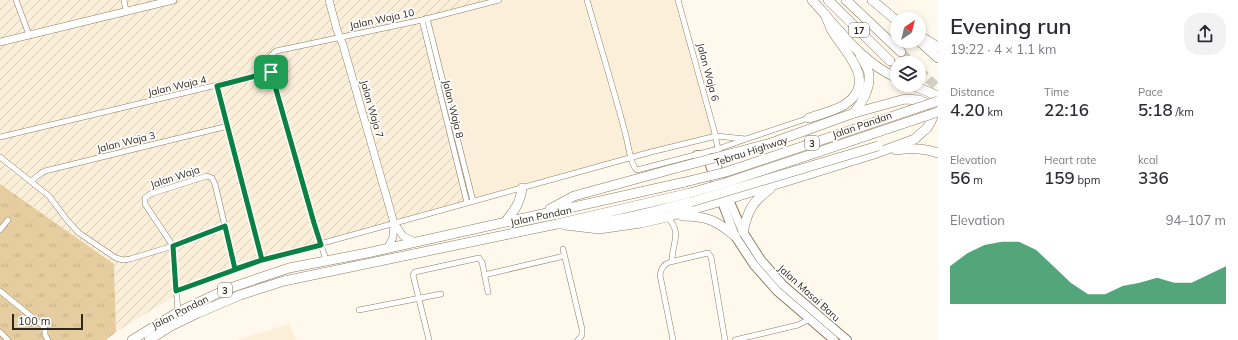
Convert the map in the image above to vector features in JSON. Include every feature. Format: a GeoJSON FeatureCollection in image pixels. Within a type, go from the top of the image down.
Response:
{"type":"FeatureCollection","features":[{"type":"Feature","properties":{"kind":"highway"},"geometry":{"type":"LineString","coordinates":[[812,0],[859,52],[890,75]]}},
{"type":"Feature","properties":{"kind":"highway","name":"17"},"geometry":{"type":"LineString","coordinates":[[828,0],[890,61]]}},
{"type":"Feature","properties":{"kind":"highway","name":"17"},"geometry":{"type":"LineString","coordinates":[[846,0],[901,52]]}},
{"type":"Feature","properties":{"kind":"highway"},"geometry":{"type":"LineString","coordinates":[[874,0],[890,12]]}},
{"type":"Feature","properties":{"kind":"highway"},"geometry":{"type":"LineString","coordinates":[[874,0],[890,15]]}},
{"type":"Feature","properties":{"kind":"highway"},"geometry":{"type":"LineString","coordinates":[[809,118],[843,105],[858,91],[859,85],[860,78],[857,66],[830,28],[825,14]]}},
{"type":"Feature","properties":{"kind":"highway"},"geometry":{"type":"LineString","coordinates":[[926,39],[938,47]]}},
{"type":"Feature","properties":{"kind":"highway"},"geometry":{"type":"LineString","coordinates":[[926,47],[938,58]]}},
{"type":"Feature","properties":{"kind":"highway"},"geometry":{"type":"LineString","coordinates":[[854,113],[867,92],[870,74],[859,52]]}},
{"type":"Feature","properties":{"kind":"highway"},"geometry":{"type":"LineString","coordinates":[[926,91],[938,96]]}},
{"type":"Feature","properties":{"kind":"highway"},"geometry":{"type":"LineString","coordinates":[[540,215],[574,196],[771,142],[854,113],[905,99],[919,100],[938,106],[926,128],[919,134],[876,150],[725,200],[641,223],[599,229],[557,224]]}},
{"type":"Feature","properties":{"kind":"highway","name":"Tebrau Highway"},"geometry":{"type":"LineString","coordinates":[[685,182],[726,172],[938,106]]}},
{"type":"Feature","properties":{"kind":"highway","name":"Jalan Pandan"},"geometry":{"type":"LineString","coordinates":[[150,340],[171,326],[198,312],[240,295],[284,281],[690,197],[938,106]]}},
{"type":"Feature","properties":{"kind":"highway"},"geometry":{"type":"LineString","coordinates":[[690,197],[876,150],[923,149],[938,153]]}},
{"type":"Feature","properties":{"kind":"highway","name":"Jalan Pandan"},"geometry":{"type":"LineString","coordinates":[[132,340],[178,312],[227,289],[289,268],[540,215],[685,182]]}},
{"type":"Feature","properties":{"kind":"highway"},"geometry":{"type":"LineString","coordinates":[[669,216],[705,218],[739,234],[750,208],[758,198],[778,183]]}},
{"type":"Feature","properties":{"kind":"highway"},"geometry":{"type":"LineString","coordinates":[[505,222],[517,208],[521,197],[522,188]]}},
{"type":"Feature","properties":{"kind":"main road","name":"Jalan Masai Baru"},"geometry":{"type":"LineString","coordinates":[[721,148],[715,158],[725,200]]}},
{"type":"Feature","properties":{"kind":"main road","name":"Jalan Masai Baru"},"geometry":{"type":"LineString","coordinates":[[697,155],[706,156],[708,159],[739,234],[754,265],[777,291],[834,340]]}},
{"type":"Feature","properties":{"kind":"main road","name":"Jalan Masai Baru"},"geometry":{"type":"LineString","coordinates":[[739,234],[783,285],[847,340]]}},
{"type":"Feature","properties":{"kind":"street"},"geometry":{"type":"LineString","coordinates":[[16,0],[29,35]]}},
{"type":"Feature","properties":{"kind":"street"},"geometry":{"type":"LineString","coordinates":[[124,0],[126,11]]}},
{"type":"Feature","properties":{"kind":"street"},"geometry":{"type":"LineString","coordinates":[[0,42],[173,0]]}},
{"type":"Feature","properties":{"kind":"street","name":"Jalan Waja 7"},"geometry":{"type":"LineString","coordinates":[[329,0],[394,223],[403,236],[415,242]]}},
{"type":"Feature","properties":{"kind":"street","name":"Jalan Waja 10"},"geometry":{"type":"LineString","coordinates":[[339,37],[424,19],[499,0]]}},
{"type":"Feature","properties":{"kind":"street"},"geometry":{"type":"LineString","coordinates":[[587,0],[635,169],[637,170],[721,148],[746,138],[809,118]]}},
{"type":"Feature","properties":{"kind":"street","name":"Jalan Waja 6"},"geometry":{"type":"LineString","coordinates":[[678,0],[713,126],[721,148]]}},
{"type":"Feature","properties":{"kind":"street","name":"Jalan Waja 8"},"geometry":{"type":"LineString","coordinates":[[424,19],[473,201]]}},
{"type":"Feature","properties":{"kind":"street","name":"Jalan Waja 8"},"geometry":{"type":"LineString","coordinates":[[424,19],[467,203]]}},
{"type":"Feature","properties":{"kind":"street"},"geometry":{"type":"LineString","coordinates":[[326,260],[314,223],[271,72],[269,60],[271,54],[276,51],[339,37]]}},
{"type":"Feature","properties":{"kind":"street","name":"Jalan Waja 4"},"geometry":{"type":"LineString","coordinates":[[0,137],[271,72]]}},
{"type":"Feature","properties":{"kind":"street"},"geometry":{"type":"LineString","coordinates":[[217,86],[262,260]]}},
{"type":"Feature","properties":{"kind":"street","name":"Jalan Waja 3"},"geometry":{"type":"LineString","coordinates":[[31,182],[45,171],[228,126]]}},
{"type":"Feature","properties":{"kind":"street"},"geometry":{"type":"LineString","coordinates":[[176,291],[262,260],[321,245],[394,223],[631,158],[716,136],[746,138]]}},
{"type":"Feature","properties":{"kind":"street"},"geometry":{"type":"LineString","coordinates":[[721,148],[728,143],[726,137]]}},
{"type":"Feature","properties":{"kind":"street"},"geometry":{"type":"LineString","coordinates":[[0,157],[49,196],[79,233],[116,258],[123,260],[130,259],[173,246],[225,226],[235,269]]}},
{"type":"Feature","properties":{"kind":"street","name":"Jalan Waja"},"geometry":{"type":"LineString","coordinates":[[178,312],[173,246],[145,204],[145,198],[150,194],[207,176],[212,178],[215,184],[225,226]]}},
{"type":"Feature","properties":{"kind":"street"},"geometry":{"type":"LineString","coordinates":[[669,216],[676,231],[676,239],[672,256],[669,262],[662,268],[660,274],[673,340]]}},
{"type":"Feature","properties":{"kind":"street"},"geometry":{"type":"LineString","coordinates":[[0,230],[8,220]]}},
{"type":"Feature","properties":{"kind":"street","name":"Jalan Waja 7"},"geometry":{"type":"LineString","coordinates":[[388,248],[393,237],[394,223]]}},
{"type":"Feature","properties":{"kind":"street"},"geometry":{"type":"LineString","coordinates":[[563,249],[582,329],[582,335],[578,340]]}},
{"type":"Feature","properties":{"kind":"street"},"geometry":{"type":"LineString","coordinates":[[669,262],[710,254],[725,340]]}},
{"type":"Feature","properties":{"kind":"street"},"geometry":{"type":"LineString","coordinates":[[484,275],[564,256]]}},
{"type":"Feature","properties":{"kind":"street"},"geometry":{"type":"LineString","coordinates":[[429,340],[413,275],[418,271],[479,258],[482,262],[488,292]]}},
{"type":"Feature","properties":{"kind":"street"},"geometry":{"type":"LineString","coordinates":[[0,291],[42,325],[45,329],[45,335],[48,340]]}},
{"type":"Feature","properties":{"kind":"street"},"geometry":{"type":"LineString","coordinates":[[359,310],[440,294]]}},
{"type":"Feature","properties":{"kind":"street"},"geometry":{"type":"LineString","coordinates":[[735,340],[798,325],[810,319]]}},
{"type":"Feature","properties":{"kind":"street"},"geometry":{"type":"LineString","coordinates":[[0,332],[8,340]]}},
{"type":"Feature","properties":{"kind":"shaded area"},"geometry":{"type":"Polygon","coordinates":[[[0,0],[492,0],[427,17],[476,198],[246,267],[183,291],[116,332],[114,264],[0,184],[0,0]]]}},
{"type":"Feature","properties":{"kind":"shaded area"},"geometry":{"type":"Polygon","coordinates":[[[492,0],[678,0],[715,136],[476,198],[427,17],[492,0]]]}},
{"type":"Feature","properties":{"kind":"shaded area"},"geometry":{"type":"Polygon","coordinates":[[[290,324],[296,340],[237,340],[290,324]]]}},
{"type":"Feature","properties":{"kind":"green space"},"geometry":{"type":"Polygon","coordinates":[[[0,184],[114,264],[116,332],[106,340],[0,340],[0,184]]]}},
{"type":"Feature","properties":{"kind":"tunnel"},"geometry":{"type":"LineString","coordinates":[[901,52],[905,56]]}},
{"type":"Feature","properties":{"kind":"tunnel"},"geometry":{"type":"LineString","coordinates":[[926,77],[938,88]]}},
{"type":"Feature","properties":{"kind":"route"},"geometry":{"type":"LineString","coordinates":[[271,72],[217,86],[262,260],[235,269],[225,226],[173,246],[176,291],[262,260],[321,245],[271,72]]}}]}
